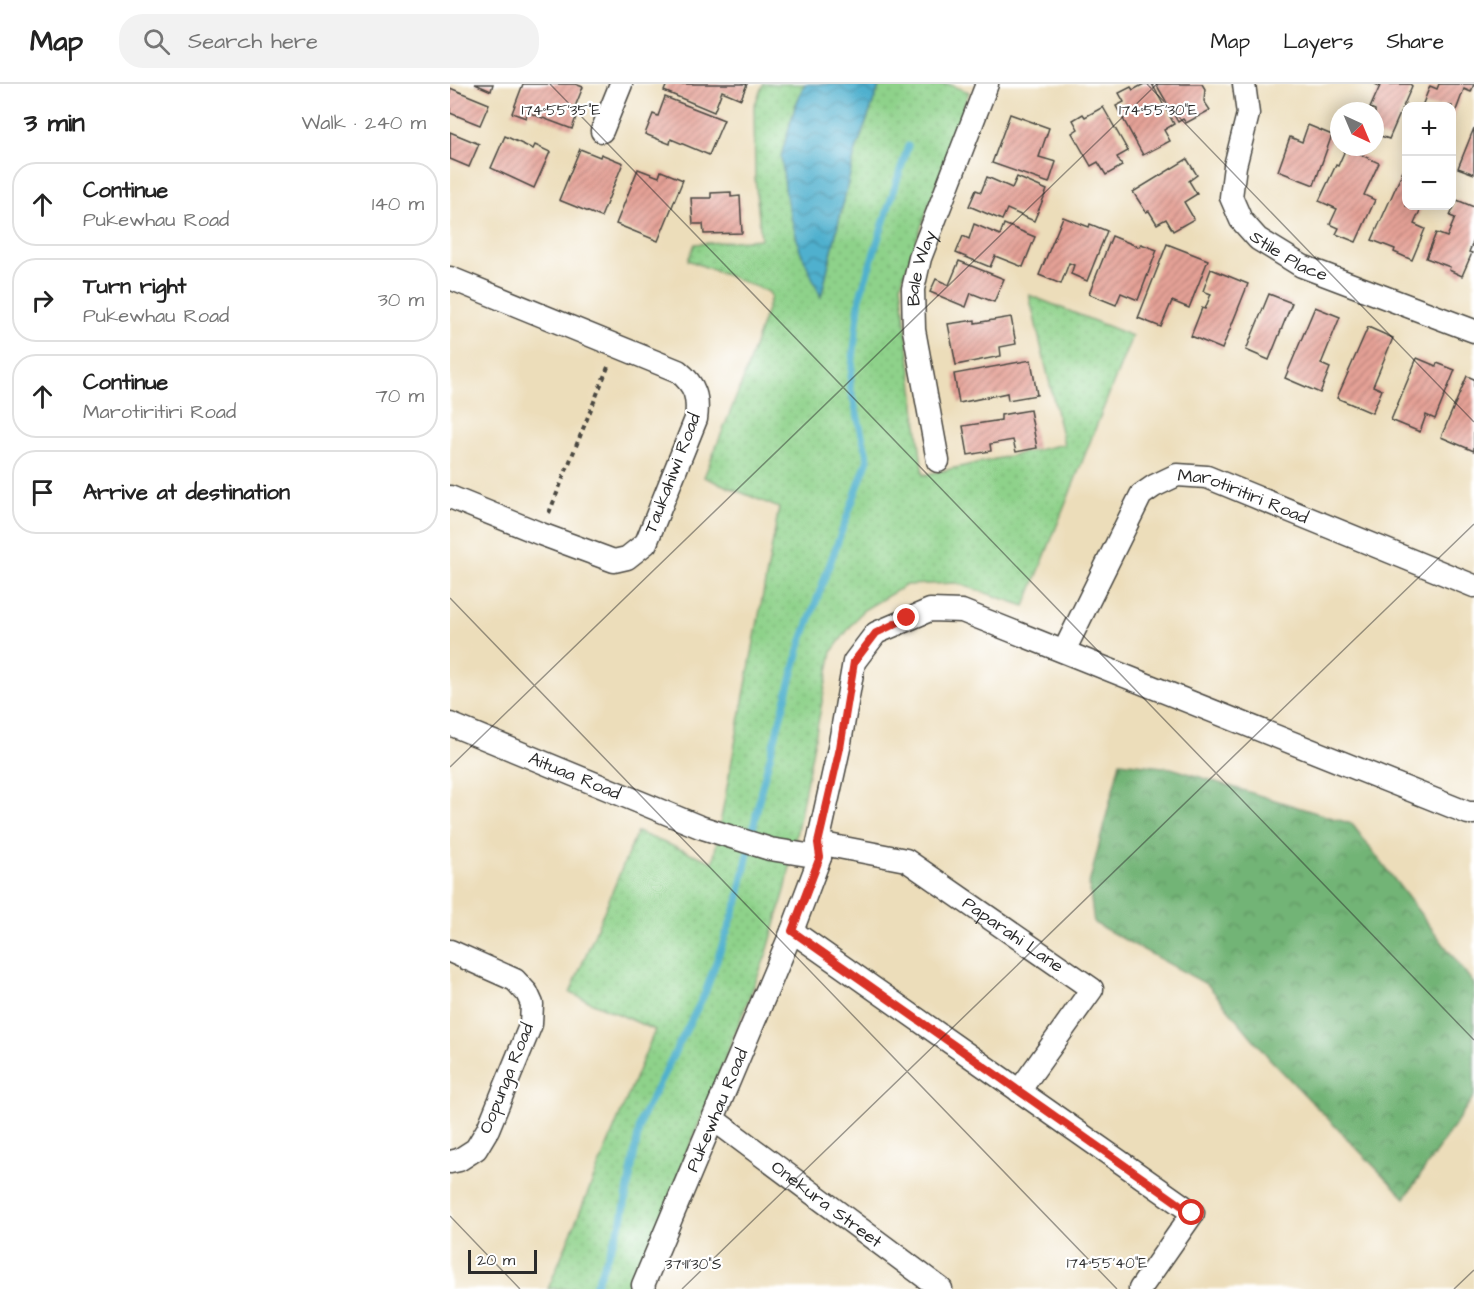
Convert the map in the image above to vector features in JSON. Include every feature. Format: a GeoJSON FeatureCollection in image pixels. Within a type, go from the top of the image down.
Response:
{"type":"FeatureCollection","features":[{"type":"Feature","properties":{"kind":"street"},"geometry":{"type":"LineString","coordinates":[[602,131],[621,84]]}},
{"type":"Feature","properties":{"kind":"street","name":"Bale Way"},"geometry":{"type":"LineString","coordinates":[[938,460],[914,330],[913,289],[920,258],[987,84]]}},
{"type":"Feature","properties":{"kind":"street","name":"Stile Place"},"geometry":{"type":"LineString","coordinates":[[1244,84],[1248,114],[1235,166],[1231,197],[1240,220],[1258,239],[1302,266],[1474,332]]}},
{"type":"Feature","properties":{"kind":"street","name":"Taukahiwi Road"},"geometry":{"type":"LineString","coordinates":[[450,278],[678,371],[696,391],[698,403],[696,419],[646,543],[627,558],[614,561],[450,497]]}},
{"type":"Feature","properties":{"kind":"street","name":"Marotiritiri Road"},"geometry":{"type":"LineString","coordinates":[[1064,651],[1141,495],[1177,475],[1207,477],[1474,586]]}},
{"type":"Feature","properties":{"kind":"street"},"geometry":{"type":"LineString","coordinates":[[819,850],[840,748],[854,662],[876,633],[930,610],[963,611],[1468,813],[1474,813]]}},
{"type":"Feature","properties":{"kind":"street","name":"Aituaa Road"},"geometry":{"type":"LineString","coordinates":[[450,724],[700,827],[770,849],[819,850]]}},
{"type":"Feature","properties":{"kind":"street","name":"Pukewhau Road"},"geometry":{"type":"LineString","coordinates":[[644,1289],[643,1285],[792,931],[819,850]]}},
{"type":"Feature","properties":{"kind":"street","name":"Paparahi Lane"},"geometry":{"type":"LineString","coordinates":[[819,850],[906,860],[1092,989],[1019,1091]]}},
{"type":"Feature","properties":{"kind":"street"},"geometry":{"type":"LineString","coordinates":[[792,931],[1192,1213],[1140,1289]]}},
{"type":"Feature","properties":{"kind":"street","name":"Oopunga Road"},"geometry":{"type":"LineString","coordinates":[[450,951],[514,980],[527,993],[532,1004],[531,1024],[488,1129],[476,1149],[459,1160],[450,1162]]}},
{"type":"Feature","properties":{"kind":"street","name":"Onekura Street"},"geometry":{"type":"LineString","coordinates":[[713,1119],[941,1289]]}},
{"type":"Feature","properties":{"kind":"path"},"geometry":{"type":"LineString","coordinates":[[549,514],[609,366]]}},
{"type":"Feature","properties":{"kind":"green space"},"geometry":{"type":"Polygon","coordinates":[[[763,84],[805,84],[795,107],[821,296],[855,153],[880,84],[948,84],[969,92],[901,284],[923,475],[1064,444],[1029,295],[1132,336],[1025,606],[956,583],[906,585],[862,611],[832,651],[786,887],[767,953],[633,1289],[548,1289],[655,1030],[570,993],[637,832],[713,862],[779,508],[704,477],[743,380],[771,297],[769,292],[688,260],[695,244],[761,239],[755,178],[754,107],[763,84]]]}},
{"type":"Feature","properties":{"kind":"green space"},"geometry":{"type":"Polygon","coordinates":[[[1120,762],[1171,768],[1352,824],[1474,984],[1474,1096],[1405,1198],[1270,1059],[1208,985],[1094,923],[1089,884],[1120,762]]]}},
{"type":"Feature","properties":{"kind":"water"},"geometry":{"type":"Polygon","coordinates":[[[805,84],[880,84],[855,153],[821,297],[800,250],[787,202],[781,156],[795,107],[805,84]]]}},
{"type":"Feature","properties":{"kind":"building"},"geometry":{"type":"Polygon","coordinates":[[[475,84],[493,84],[491,91],[475,84]]]}},
{"type":"Feature","properties":{"kind":"building"},"geometry":{"type":"Polygon","coordinates":[[[523,84],[575,84],[583,87],[573,112],[577,114],[572,129],[527,112],[526,118],[512,113],[523,84]]]}},
{"type":"Feature","properties":{"kind":"building"},"geometry":{"type":"Polygon","coordinates":[[[667,84],[747,84],[741,99],[722,91],[714,112],[664,91],[667,84]]]}},
{"type":"Feature","properties":{"kind":"building"},"geometry":{"type":"Polygon","coordinates":[[[1144,84],[1152,84],[1174,124],[1164,130],[1170,141],[1143,155],[1116,106],[1124,102],[1119,93],[1131,87],[1133,90],[1144,84]]]}},
{"type":"Feature","properties":{"kind":"building"},"geometry":{"type":"Polygon","coordinates":[[[1156,84],[1202,84],[1205,89],[1204,101],[1210,110],[1186,123],[1183,119],[1178,122],[1156,84]]]}},
{"type":"Feature","properties":{"kind":"building"},"geometry":{"type":"Polygon","coordinates":[[[1375,84],[1410,84],[1412,86],[1405,102],[1402,102],[1402,109],[1389,139],[1384,137],[1384,102],[1373,102],[1380,86],[1375,84]]]}},
{"type":"Feature","properties":{"kind":"building"},"geometry":{"type":"Polygon","coordinates":[[[1439,84],[1474,84],[1471,92],[1464,89],[1456,110],[1456,102],[1424,102],[1430,86],[1437,89],[1439,84]]]}},
{"type":"Feature","properties":{"kind":"building"},"geometry":{"type":"Polygon","coordinates":[[[450,88],[489,104],[480,125],[450,113],[450,88]]]}},
{"type":"Feature","properties":{"kind":"building"},"geometry":{"type":"Polygon","coordinates":[[[665,97],[724,120],[709,155],[671,139],[670,144],[645,134],[653,114],[658,116],[665,97]]]}},
{"type":"Feature","properties":{"kind":"building"},"geometry":{"type":"Polygon","coordinates":[[[1103,107],[1128,151],[1117,157],[1122,166],[1106,175],[1098,162],[1091,166],[1072,133],[1078,129],[1073,120],[1083,114],[1085,117],[1103,107]]]}},
{"type":"Feature","properties":{"kind":"building"},"geometry":{"type":"Polygon","coordinates":[[[1010,114],[1049,128],[1039,157],[1056,162],[1049,183],[992,163],[1010,114]]]}},
{"type":"Feature","properties":{"kind":"building"},"geometry":{"type":"Polygon","coordinates":[[[1308,125],[1330,134],[1330,141],[1314,185],[1278,171],[1290,137],[1302,142],[1308,125]]]}},
{"type":"Feature","properties":{"kind":"building"},"geometry":{"type":"Polygon","coordinates":[[[1474,128],[1474,174],[1458,168],[1474,128]]]}},
{"type":"Feature","properties":{"kind":"building"},"geometry":{"type":"Polygon","coordinates":[[[450,132],[479,144],[469,167],[450,159],[450,132]]]}},
{"type":"Feature","properties":{"kind":"building"},"geometry":{"type":"Polygon","coordinates":[[[505,136],[533,149],[535,145],[550,152],[534,188],[491,168],[505,136]]]}},
{"type":"Feature","properties":{"kind":"building"},"geometry":{"type":"Polygon","coordinates":[[[580,149],[623,163],[601,217],[559,200],[580,149]]]}},
{"type":"Feature","properties":{"kind":"building"},"geometry":{"type":"Polygon","coordinates":[[[1342,156],[1364,156],[1379,163],[1364,195],[1375,200],[1356,242],[1336,234],[1339,228],[1330,224],[1337,209],[1319,201],[1336,165],[1338,166],[1342,156]]]}},
{"type":"Feature","properties":{"kind":"building"},"geometry":{"type":"Polygon","coordinates":[[[1187,159],[1197,175],[1189,181],[1197,194],[1184,202],[1194,219],[1173,231],[1166,219],[1157,224],[1133,192],[1187,159]]]}},
{"type":"Feature","properties":{"kind":"building"},"geometry":{"type":"Polygon","coordinates":[[[638,169],[659,177],[661,171],[683,180],[658,241],[616,224],[638,169]]]}},
{"type":"Feature","properties":{"kind":"building"},"geometry":{"type":"Polygon","coordinates":[[[1402,173],[1402,210],[1420,210],[1414,224],[1425,229],[1412,260],[1394,252],[1395,249],[1372,240],[1402,173]]]}},
{"type":"Feature","properties":{"kind":"building"},"geometry":{"type":"Polygon","coordinates":[[[987,177],[1012,188],[1017,177],[1047,190],[1034,221],[1007,209],[1002,220],[969,206],[976,190],[981,192],[987,177]]]}},
{"type":"Feature","properties":{"kind":"building"},"geometry":{"type":"Polygon","coordinates":[[[731,192],[731,197],[740,196],[742,233],[704,234],[703,224],[693,224],[691,198],[711,198],[711,193],[731,192]]]}},
{"type":"Feature","properties":{"kind":"building"},"geometry":{"type":"Polygon","coordinates":[[[1457,200],[1474,207],[1474,240],[1469,252],[1472,253],[1462,276],[1449,270],[1450,267],[1426,258],[1436,233],[1447,237],[1455,218],[1450,216],[1453,210],[1456,210],[1457,200]]]}},
{"type":"Feature","properties":{"kind":"building"},"geometry":{"type":"Polygon","coordinates":[[[1063,217],[1107,231],[1087,281],[1071,274],[1074,265],[1069,263],[1061,284],[1039,275],[1063,217]]]}},
{"type":"Feature","properties":{"kind":"building"},"geometry":{"type":"Polygon","coordinates":[[[974,224],[1000,235],[1004,224],[1035,237],[1023,267],[995,256],[990,267],[956,253],[963,236],[969,239],[974,224]]]}},
{"type":"Feature","properties":{"kind":"building"},"geometry":{"type":"Polygon","coordinates":[[[1112,236],[1139,247],[1141,244],[1157,250],[1138,300],[1121,293],[1116,305],[1089,294],[1112,236]]]}},
{"type":"Feature","properties":{"kind":"building"},"geometry":{"type":"Polygon","coordinates":[[[1167,244],[1208,260],[1189,308],[1172,301],[1161,327],[1138,318],[1167,244]]]}},
{"type":"Feature","properties":{"kind":"building"},"geometry":{"type":"Polygon","coordinates":[[[959,261],[1004,279],[994,302],[971,293],[966,307],[930,292],[936,279],[949,285],[959,261]]]}},
{"type":"Feature","properties":{"kind":"building"},"geometry":{"type":"Polygon","coordinates":[[[1211,269],[1248,284],[1222,349],[1191,336],[1202,308],[1205,309],[1211,294],[1203,291],[1211,269]]]}},
{"type":"Feature","properties":{"kind":"building"},"geometry":{"type":"Polygon","coordinates":[[[1269,294],[1292,303],[1269,360],[1246,350],[1269,294]]]}},
{"type":"Feature","properties":{"kind":"building"},"geometry":{"type":"Polygon","coordinates":[[[1315,307],[1340,317],[1321,364],[1330,368],[1320,393],[1285,378],[1315,307]]]}},
{"type":"Feature","properties":{"kind":"building"},"geometry":{"type":"Polygon","coordinates":[[[1011,317],[1016,344],[1000,347],[1001,356],[956,365],[948,324],[975,320],[975,323],[1011,317]]]}},
{"type":"Feature","properties":{"kind":"building"},"geometry":{"type":"Polygon","coordinates":[[[1368,327],[1393,338],[1373,386],[1382,390],[1372,413],[1337,398],[1368,327]]]}},
{"type":"Feature","properties":{"kind":"building"},"geometry":{"type":"Polygon","coordinates":[[[1417,358],[1436,366],[1437,363],[1455,370],[1435,419],[1426,415],[1420,432],[1391,420],[1417,358]]]}},
{"type":"Feature","properties":{"kind":"building"},"geometry":{"type":"Polygon","coordinates":[[[1031,360],[1037,395],[1008,400],[1007,393],[959,403],[954,374],[1031,360]]]}},
{"type":"Feature","properties":{"kind":"building"},"geometry":{"type":"Polygon","coordinates":[[[1467,376],[1474,379],[1474,451],[1441,437],[1467,376]]]}},
{"type":"Feature","properties":{"kind":"building"},"geometry":{"type":"Polygon","coordinates":[[[1030,410],[1037,448],[1016,452],[1013,440],[990,444],[991,451],[968,455],[963,426],[1001,420],[1001,415],[1030,410]]]}},
{"type":"Feature","properties":{"kind":"waterway"},"geometry":{"type":"LineString","coordinates":[[594,1289],[622,1220],[641,1119],[705,993],[738,901],[762,786],[801,643],[868,459],[850,386],[860,296],[908,146]]}},
{"type":"Feature","properties":{"kind":"route"},"geometry":{"type":"LineString","coordinates":[[907,618],[876,633],[854,662],[840,748],[818,843],[820,857],[792,931],[1192,1213]]}}]}
